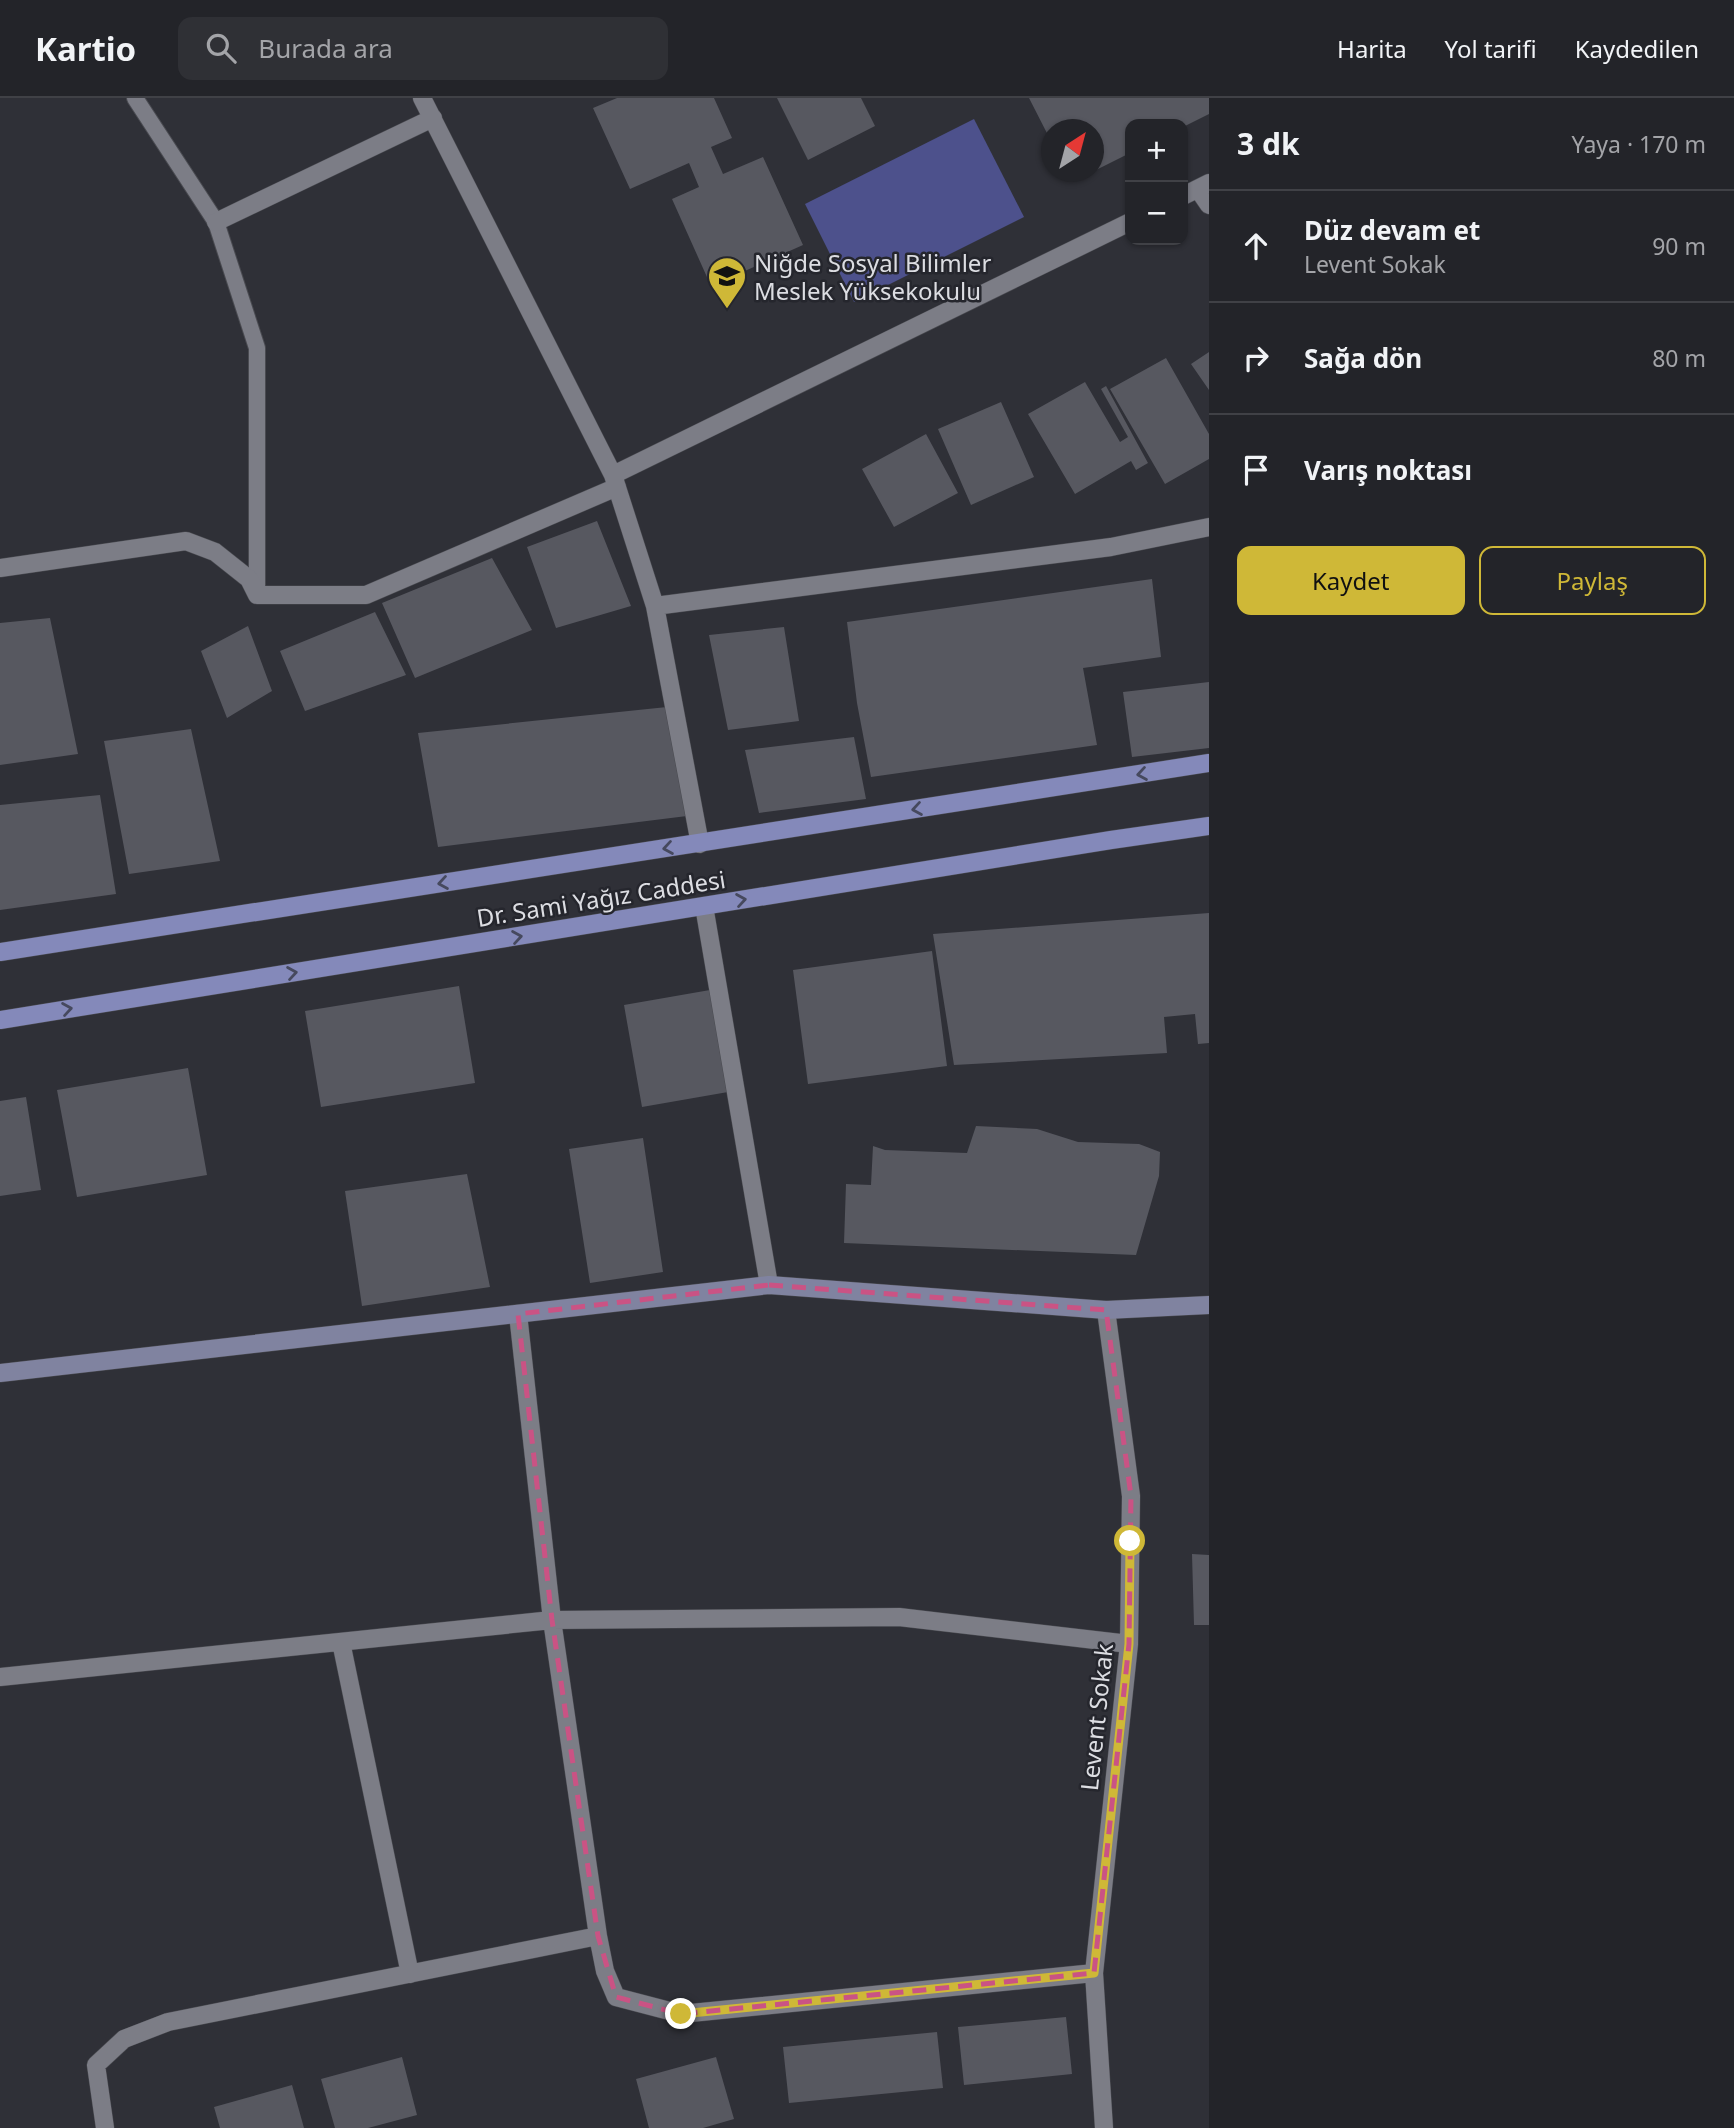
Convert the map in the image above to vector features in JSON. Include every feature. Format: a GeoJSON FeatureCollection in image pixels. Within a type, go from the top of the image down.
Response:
{"type":"FeatureCollection","features":[{"type":"Feature","properties":{"kind":"main road","name":"Dr. Sami Yağız Caddesi"},"geometry":{"type":"LineString","coordinates":[[0,952],[1209,763]]}},
{"type":"Feature","properties":{"kind":"main road","name":"Dr. Sami Yağız Caddesi"},"geometry":{"type":"LineString","coordinates":[[0,1020],[1209,826]]}},
{"type":"Feature","properties":{"kind":"street"},"geometry":{"type":"LineString","coordinates":[[422,98],[615,481],[655,606],[700,844]]}},
{"type":"Feature","properties":{"kind":"street"},"geometry":{"type":"LineString","coordinates":[[216,222],[433,118]]}},
{"type":"Feature","properties":{"kind":"street"},"geometry":{"type":"LineString","coordinates":[[1197,189],[1209,205]]}},
{"type":"Feature","properties":{"kind":"street"},"geometry":{"type":"LineString","coordinates":[[0,568],[186,541],[215,552],[249,579],[257,595],[366,596],[615,481],[1125,225]]}},
{"type":"Feature","properties":{"kind":"street"},"geometry":{"type":"LineString","coordinates":[[655,606],[1111,547],[1209,527]]}},
{"type":"Feature","properties":{"kind":"street"},"geometry":{"type":"LineString","coordinates":[[704,906],[769,1285]]}},
{"type":"Feature","properties":{"kind":"street"},"geometry":{"type":"LineString","coordinates":[[0,1374],[769,1285],[1106,1310],[1209,1305]]}},
{"type":"Feature","properties":{"kind":"street","name":"Levent Sokak"},"geometry":{"type":"LineString","coordinates":[[1104,2128],[1094,1973],[1129,1644],[1131,1496],[1106,1310]]}},
{"type":"Feature","properties":{"kind":"street"},"geometry":{"type":"LineString","coordinates":[[518,1314],[552,1620],[598,1936],[605,1971],[616,1997],[681,2014],[1094,1973]]}},
{"type":"Feature","properties":{"kind":"street"},"geometry":{"type":"LineString","coordinates":[[0,1677],[552,1620],[899,1617],[1129,1644]]}},
{"type":"Feature","properties":{"kind":"street"},"geometry":{"type":"LineString","coordinates":[[341,1642],[410,1974]]}},
{"type":"Feature","properties":{"kind":"street"},"geometry":{"type":"LineString","coordinates":[[105,2128],[96,2065],[124,2039],[168,2022],[598,1936]]}},
{"type":"Feature","properties":{"kind":"lane"},"geometry":{"type":"LineString","coordinates":[[135,98],[216,222],[257,348],[257,595]]}},
{"type":"Feature","properties":{"kind":"highlighted area"},"geometry":{"type":"Polygon","coordinates":[[[769,1285],[1106,1310],[1131,1496],[1129,1644],[1094,1973],[681,2014],[616,1997],[598,1936],[552,1620],[518,1314],[769,1285]]]}},
{"type":"Feature","properties":{"kind":"shaded area"},"geometry":{"type":"Polygon","coordinates":[[[974,119],[1024,217],[854,302],[805,204],[974,119]]]}},
{"type":"Feature","properties":{"kind":"building"},"geometry":{"type":"Polygon","coordinates":[[[617,98],[714,98],[732,138],[711,147],[723,174],[763,157],[803,245],[711,286],[672,199],[699,187],[689,163],[630,189],[593,108],[617,98]]]}},
{"type":"Feature","properties":{"kind":"building"},"geometry":{"type":"Polygon","coordinates":[[[777,98],[861,98],[875,126],[808,160],[777,98]]]}},
{"type":"Feature","properties":{"kind":"building"},"geometry":{"type":"Polygon","coordinates":[[[1029,98],[1209,98],[1209,114],[1188,124],[1188,119],[1125,119],[1125,156],[1104,166],[1104,119],[1041,119],[1041,121],[1029,98]]]}},
{"type":"Feature","properties":{"kind":"building"},"geometry":{"type":"Polygon","coordinates":[[[1209,352],[1209,390],[1191,364],[1209,352]]]}},
{"type":"Feature","properties":{"kind":"building"},"geometry":{"type":"Polygon","coordinates":[[[1166,358],[1209,434],[1209,459],[1165,484],[1110,389],[1166,358]]]}},
{"type":"Feature","properties":{"kind":"building"},"geometry":{"type":"Polygon","coordinates":[[[1085,382],[1120,442],[1128,437],[1101,389],[1106,386],[1148,463],[1136,470],[1131,461],[1075,494],[1028,414],[1085,382]]]}},
{"type":"Feature","properties":{"kind":"building"},"geometry":{"type":"Polygon","coordinates":[[[1001,402],[1034,477],[971,505],[938,429],[1001,402]]]}},
{"type":"Feature","properties":{"kind":"building"},"geometry":{"type":"Polygon","coordinates":[[[926,434],[958,493],[894,527],[862,469],[926,434]]]}},
{"type":"Feature","properties":{"kind":"building"},"geometry":{"type":"Polygon","coordinates":[[[597,521],[631,606],[556,628],[527,547],[597,521]]]}},
{"type":"Feature","properties":{"kind":"building"},"geometry":{"type":"Polygon","coordinates":[[[492,558],[532,630],[415,678],[382,603],[492,558]]]}},
{"type":"Feature","properties":{"kind":"building"},"geometry":{"type":"Polygon","coordinates":[[[1152,579],[1161,657],[1083,668],[1097,745],[871,777],[857,703],[847,622],[1152,579]]]}},
{"type":"Feature","properties":{"kind":"building"},"geometry":{"type":"Polygon","coordinates":[[[375,612],[406,675],[305,711],[280,651],[375,612]]]}},
{"type":"Feature","properties":{"kind":"building"},"geometry":{"type":"Polygon","coordinates":[[[50,618],[78,754],[0,765],[0,623],[50,618]]]}},
{"type":"Feature","properties":{"kind":"building"},"geometry":{"type":"Polygon","coordinates":[[[248,626],[272,691],[227,718],[201,651],[248,626]]]}},
{"type":"Feature","properties":{"kind":"building"},"geometry":{"type":"Polygon","coordinates":[[[784,627],[799,721],[728,730],[709,635],[784,627]]]}},
{"type":"Feature","properties":{"kind":"building"},"geometry":{"type":"Polygon","coordinates":[[[1209,682],[1209,748],[1132,757],[1123,692],[1209,682]]]}},
{"type":"Feature","properties":{"kind":"building"},"geometry":{"type":"Polygon","coordinates":[[[667,707],[687,816],[438,847],[418,733],[667,707]]]}},
{"type":"Feature","properties":{"kind":"building"},"geometry":{"type":"Polygon","coordinates":[[[191,729],[220,861],[129,874],[104,741],[191,729]]]}},
{"type":"Feature","properties":{"kind":"building"},"geometry":{"type":"Polygon","coordinates":[[[854,737],[866,799],[759,813],[745,750],[854,737]]]}},
{"type":"Feature","properties":{"kind":"building"},"geometry":{"type":"Polygon","coordinates":[[[100,795],[116,894],[0,910],[0,805],[100,795]]]}},
{"type":"Feature","properties":{"kind":"building"},"geometry":{"type":"Polygon","coordinates":[[[1209,913],[1209,1043],[1198,1044],[1195,1014],[1164,1017],[1167,1053],[954,1065],[933,934],[1209,913]]]}},
{"type":"Feature","properties":{"kind":"building"},"geometry":{"type":"Polygon","coordinates":[[[932,951],[947,1066],[808,1084],[793,970],[932,951]]]}},
{"type":"Feature","properties":{"kind":"building"},"geometry":{"type":"Polygon","coordinates":[[[459,986],[475,1083],[321,1107],[305,1011],[459,986]]]}},
{"type":"Feature","properties":{"kind":"building"},"geometry":{"type":"Polygon","coordinates":[[[710,990],[728,1092],[642,1107],[624,1005],[710,990]]]}},
{"type":"Feature","properties":{"kind":"building"},"geometry":{"type":"Polygon","coordinates":[[[188,1068],[207,1175],[77,1197],[57,1090],[188,1068]]]}},
{"type":"Feature","properties":{"kind":"building"},"geometry":{"type":"Polygon","coordinates":[[[26,1097],[41,1190],[0,1196],[0,1101],[26,1097]]]}},
{"type":"Feature","properties":{"kind":"building"},"geometry":{"type":"Polygon","coordinates":[[[976,1126],[1037,1129],[1078,1142],[1139,1144],[1160,1152],[1159,1176],[1136,1255],[844,1243],[846,1184],[871,1185],[873,1146],[885,1150],[967,1153],[976,1126]]]}},
{"type":"Feature","properties":{"kind":"building"},"geometry":{"type":"Polygon","coordinates":[[[643,1138],[663,1272],[590,1283],[569,1149],[643,1138]]]}},
{"type":"Feature","properties":{"kind":"building"},"geometry":{"type":"Polygon","coordinates":[[[467,1174],[490,1287],[362,1306],[345,1191],[467,1174]]]}},
{"type":"Feature","properties":{"kind":"building"},"geometry":{"type":"Polygon","coordinates":[[[1192,1554],[1209,1555],[1209,1625],[1194,1625],[1192,1554]]]}},
{"type":"Feature","properties":{"kind":"building"},"geometry":{"type":"Polygon","coordinates":[[[1066,2017],[1072,2074],[964,2085],[958,2027],[1066,2017]]]}},
{"type":"Feature","properties":{"kind":"building"},"geometry":{"type":"Polygon","coordinates":[[[937,2032],[943,2088],[789,2103],[783,2047],[937,2032]]]}},
{"type":"Feature","properties":{"kind":"building"},"geometry":{"type":"Polygon","coordinates":[[[402,2057],[417,2115],[368,2128],[335,2128],[321,2079],[402,2057]]]}},
{"type":"Feature","properties":{"kind":"building"},"geometry":{"type":"Polygon","coordinates":[[[716,2057],[734,2119],[703,2128],[649,2128],[636,2079],[716,2057]]]}},
{"type":"Feature","properties":{"kind":"building"},"geometry":{"type":"Polygon","coordinates":[[[292,2085],[304,2128],[220,2128],[214,2107],[292,2085]]]}},
{"type":"Feature","properties":{"kind":"place","name":"Niğde Sosyal Bilimler Meslek Yüksekokulu"},"geometry":{"type":"Point","coordinates":[727,310]}},
{"type":"Feature","properties":{"kind":"route"},"geometry":{"type":"LineString","coordinates":[[681,2014],[1094,1973],[1129,1644],[1130,1541]]}}]}
